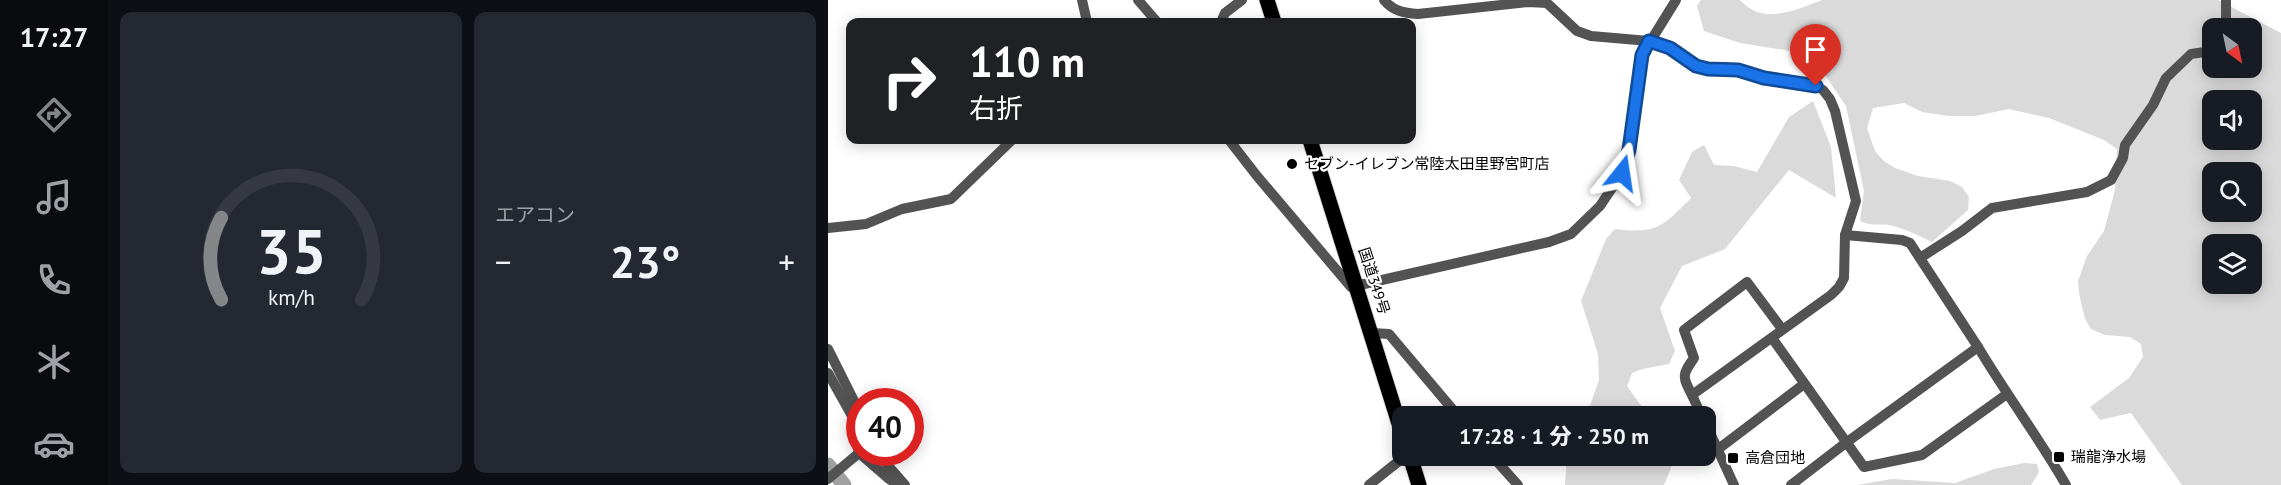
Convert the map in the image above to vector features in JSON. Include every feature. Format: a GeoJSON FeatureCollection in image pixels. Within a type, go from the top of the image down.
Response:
{"type":"FeatureCollection","features":[{"type":"Feature","properties":{"kind":"highway"},"geometry":{"type":"LineString","coordinates":[[1267,0],[1273,18]]}},
{"type":"Feature","properties":{"kind":"highway","name":"国道349号"},"geometry":{"type":"LineString","coordinates":[[1311,144],[1394,406]]}},
{"type":"Feature","properties":{"kind":"highway"},"geometry":{"type":"LineString","coordinates":[[1413,466],[1419,485]]}},
{"type":"Feature","properties":{"kind":"street"},"geometry":{"type":"LineString","coordinates":[[1082,0],[1087,18]]}},
{"type":"Feature","properties":{"kind":"street"},"geometry":{"type":"LineString","coordinates":[[1137,0],[1153,18]]}},
{"type":"Feature","properties":{"kind":"street"},"geometry":{"type":"LineString","coordinates":[[1223,18],[1225,13],[1242,0]]}},
{"type":"Feature","properties":{"kind":"street"},"geometry":{"type":"LineString","coordinates":[[1384,0],[1391,8],[1403,13],[1418,14],[1529,2],[1547,3],[1577,31],[1605,38],[1649,41],[1670,48],[1696,66],[1708,69],[1738,70],[1764,78],[1816,86],[1823,90],[1835,111],[1856,201],[1845,235],[1844,278],[1839,287],[1692,395]]}},
{"type":"Feature","properties":{"kind":"street"},"geometry":{"type":"LineString","coordinates":[[1232,144],[1345,283],[1351,287],[1549,242],[1570,234],[1600,206],[1622,173],[1629,150],[1642,55],[1676,0]]}},
{"type":"Feature","properties":{"kind":"street"},"geometry":{"type":"LineString","coordinates":[[2226,0],[2226,18]]}},
{"type":"Feature","properties":{"kind":"street"},"geometry":{"type":"LineString","coordinates":[[1920,258],[1992,208],[2087,192],[2111,180],[2123,158],[2125,145],[2153,105],[2166,78],[2191,54],[2202,52]]}},
{"type":"Feature","properties":{"kind":"street"},"geometry":{"type":"LineString","coordinates":[[828,228],[866,224],[902,209],[951,199],[1008,144]]}},
{"type":"Feature","properties":{"kind":"street"},"geometry":{"type":"LineString","coordinates":[[1845,235],[1902,240],[1910,243],[2066,485]]}},
{"type":"Feature","properties":{"kind":"street"},"geometry":{"type":"LineString","coordinates":[[1697,406],[1684,380],[1684,373],[1694,358],[1684,330],[1747,282],[1782,329]]}},
{"type":"Feature","properties":{"kind":"street"},"geometry":{"type":"LineString","coordinates":[[1372,333],[1389,333],[1450,406]]}},
{"type":"Feature","properties":{"kind":"street"},"geometry":{"type":"LineString","coordinates":[[1772,338],[1864,467],[1922,455],[2007,394]]}},
{"type":"Feature","properties":{"kind":"street"},"geometry":{"type":"LineString","coordinates":[[1791,485],[1978,347]]}},
{"type":"Feature","properties":{"kind":"street"},"geometry":{"type":"LineString","coordinates":[[828,349],[846,391]]}},
{"type":"Feature","properties":{"kind":"street"},"geometry":{"type":"LineString","coordinates":[[828,373],[846,400]]}},
{"type":"Feature","properties":{"kind":"street"},"geometry":{"type":"LineString","coordinates":[[1734,485],[1717,450],[1804,384]]}},
{"type":"Feature","properties":{"kind":"street"},"geometry":{"type":"LineString","coordinates":[[828,479],[846,464]]}},
{"type":"Feature","properties":{"kind":"street"},"geometry":{"type":"LineString","coordinates":[[871,466],[899,485]]}},
{"type":"Feature","properties":{"kind":"street"},"geometry":{"type":"LineString","coordinates":[[888,466],[905,485]]}},
{"type":"Feature","properties":{"kind":"street"},"geometry":{"type":"LineString","coordinates":[[1369,485],[1393,466]]}},
{"type":"Feature","properties":{"kind":"street"},"geometry":{"type":"LineString","coordinates":[[1501,466],[1518,485]]}},
{"type":"Feature","properties":{"kind":"shaded area"},"geometry":{"type":"Polygon","coordinates":[[[1701,0],[1740,0],[1749,8],[1759,12],[1780,14],[1822,0],[2218,0],[2252,18],[2202,18],[2202,78],[2262,78],[2262,23],[2281,33],[2281,485],[2182,485],[2131,413],[2100,420],[2090,407],[2129,378],[2143,357],[2141,344],[2130,337],[2105,335],[2091,329],[2085,319],[2079,293],[2078,281],[2087,256],[2104,231],[2115,190],[2117,149],[2104,140],[2049,118],[2009,109],[1975,116],[1949,116],[1922,112],[1904,103],[1873,108],[1867,128],[1875,151],[1884,161],[1895,168],[1918,176],[1950,181],[1962,187],[1969,197],[1968,210],[1932,242],[1889,225],[1865,223],[1860,221],[1864,191],[1846,106],[1819,66],[1796,52],[1740,43],[1704,31],[1697,6],[1701,0]]]}},
{"type":"Feature","properties":{"kind":"shaded area"},"geometry":{"type":"Polygon","coordinates":[[[1813,101],[1831,147],[1836,198],[1789,170],[1725,249],[1682,266],[1660,308],[1675,351],[1669,364],[1632,373],[1627,386],[1641,406],[1590,406],[1599,380],[1598,354],[1581,301],[1606,239],[1615,229],[1641,230],[1658,226],[1681,208],[1691,198],[1679,180],[1692,152],[1704,145],[1714,165],[1734,166],[1757,172],[1789,117],[1813,101]]]}},
{"type":"Feature","properties":{"kind":"shaded area"},"geometry":{"type":"Polygon","coordinates":[[[2024,463],[2037,464],[2039,472],[2031,485],[1857,485],[1892,479],[1955,483],[1994,469],[2024,463]]]}},
{"type":"Feature","properties":{"kind":"shaded area"},"geometry":{"type":"Polygon","coordinates":[[[1566,466],[1672,466],[1664,485],[1565,485],[1566,466]]]}},
{"type":"Feature","properties":{"kind":"waterway"},"geometry":{"type":"LineString","coordinates":[[828,465],[844,485]]}},
{"type":"Feature","properties":{"kind":"place","name":"セブン-イレブン常陸太田里野宮町店"},"geometry":{"type":"Point","coordinates":[1292,164]}},
{"type":"Feature","properties":{"kind":"place","name":"瑞龍浄水場"},"geometry":{"type":"Point","coordinates":[2059,457]}},
{"type":"Feature","properties":{"kind":"place","name":"高倉団地"},"geometry":{"type":"Point","coordinates":[1733,458]}},
{"type":"Feature","properties":{"kind":"route"},"geometry":{"type":"LineString","coordinates":[[1622,173],[1629,150],[1642,55],[1649,41],[1670,48],[1696,66],[1708,69],[1738,70],[1764,78],[1816,86]]}}]}
